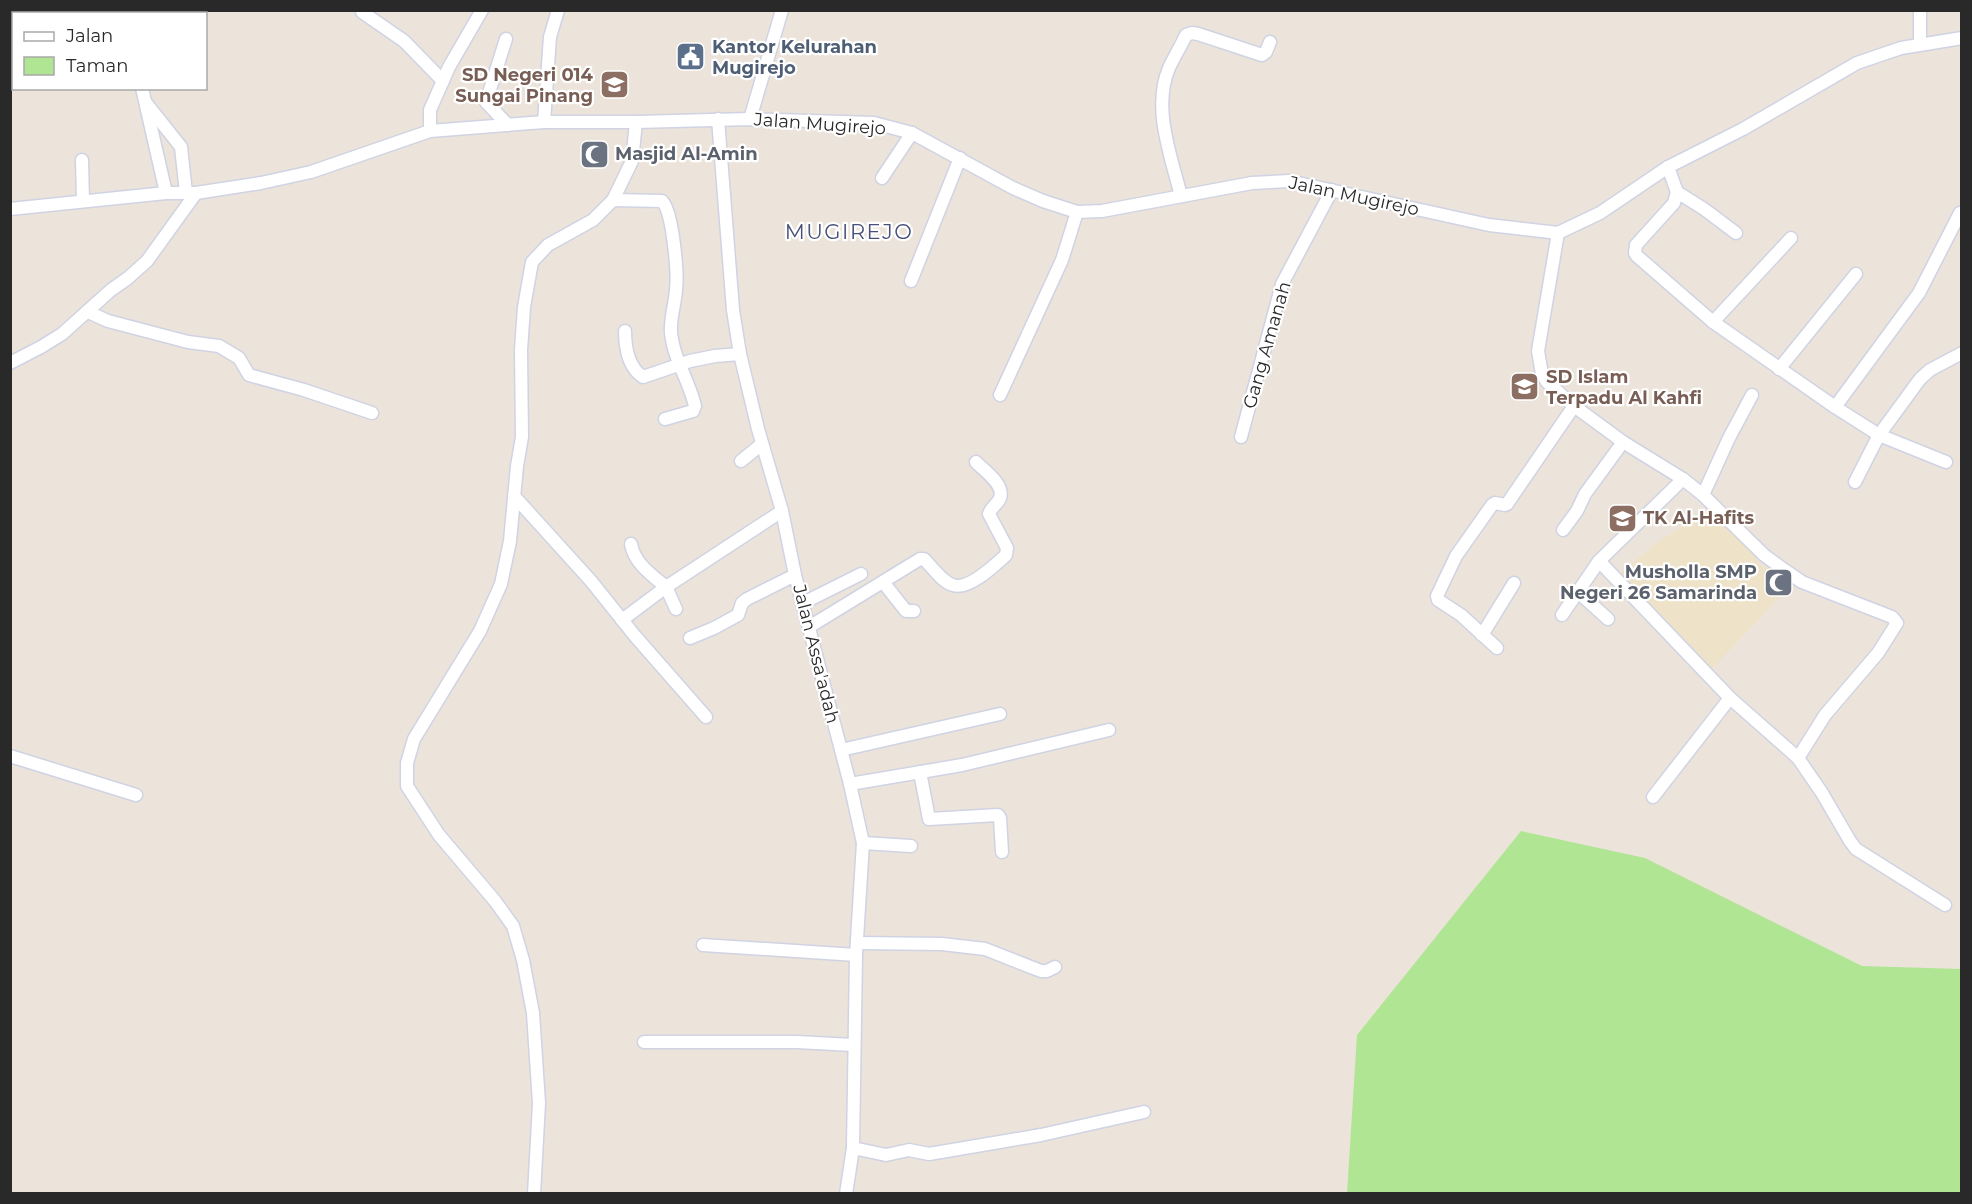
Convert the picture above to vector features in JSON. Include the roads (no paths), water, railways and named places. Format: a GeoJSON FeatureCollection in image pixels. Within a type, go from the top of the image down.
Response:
{"type":"FeatureCollection","features":[{"type":"Feature","properties":{"kind":"street"},"geometry":{"type":"LineString","coordinates":[[430,131],[430,110],[449,68],[482,10]]}},
{"type":"Feature","properties":{"kind":"street"},"geometry":{"type":"LineString","coordinates":[[544,122],[550,38],[558,10]]}},
{"type":"Feature","properties":{"kind":"street"},"geometry":{"type":"LineString","coordinates":[[750,119],[782,10]]}},
{"type":"Feature","properties":{"kind":"street"},"geometry":{"type":"LineString","coordinates":[[1920,10],[1920,44]]}},
{"type":"Feature","properties":{"kind":"street"},"geometry":{"type":"LineString","coordinates":[[362,12],[404,41],[443,81]]}},
{"type":"Feature","properties":{"kind":"street"},"geometry":{"type":"LineString","coordinates":[[1180,196],[1165,133],[1162,106],[1168,69],[1186,35],[1198,34],[1262,55],[1266,52],[1270,42]]}},
{"type":"Feature","properties":{"kind":"street"},"geometry":{"type":"LineString","coordinates":[[1798,758],[1825,715],[1878,653],[1897,623],[1892,616],[1802,582],[1783,569],[1764,555],[1703,495],[1683,479],[1623,442],[1574,406],[1548,382],[1539,364],[1538,351],[1558,233],[1600,213],[1668,168],[1743,129],[1857,63],[1920,44],[1962,38]]}},
{"type":"Feature","properties":{"kind":"street"},"geometry":{"type":"LineString","coordinates":[[506,39],[486,102],[508,125]]}},
{"type":"Feature","properties":{"kind":"street"},"geometry":{"type":"LineString","coordinates":[[10,363],[62,334],[147,261],[191,193],[181,147],[163,126],[143,94]]}},
{"type":"Feature","properties":{"kind":"street"},"geometry":{"type":"LineString","coordinates":[[143,94],[166,193]]}},
{"type":"Feature","properties":{"kind":"street","name":"Jalan Assa'adah"},"geometry":{"type":"LineString","coordinates":[[718,119],[733,310],[740,354],[762,444],[782,512],[795,575],[850,784],[863,843],[857,949],[853,1148],[846,1194]]}},
{"type":"Feature","properties":{"kind":"street","name":"Jalan Mugirejo"},"geometry":{"type":"LineString","coordinates":[[10,209],[166,193],[191,193],[261,183],[311,172],[430,131],[544,122],[750,119],[874,123],[912,133],[1023,192],[1077,212],[1102,211],[1252,183],[1289,181],[1489,225],[1558,233]]}},
{"type":"Feature","properties":{"kind":"street"},"geometry":{"type":"LineString","coordinates":[[534,1194],[539,1103],[532,1013],[523,960],[513,926],[495,901],[439,835],[407,786],[407,763],[414,739],[480,631],[501,584],[510,541],[522,437],[521,350],[524,307],[532,262],[548,245],[593,220],[613,200],[632,161],[636,122]]}},
{"type":"Feature","properties":{"kind":"street"},"geometry":{"type":"LineString","coordinates":[[882,178],[912,133]]}},
{"type":"Feature","properties":{"kind":"street"},"geometry":{"type":"LineString","coordinates":[[911,281],[960,158]]}},
{"type":"Feature","properties":{"kind":"street"},"geometry":{"type":"LineString","coordinates":[[82,160],[83,201]]}},
{"type":"Feature","properties":{"kind":"street"},"geometry":{"type":"LineString","coordinates":[[1668,168],[1677,192],[1674,203],[1636,245],[1635,253],[1713,322],[1835,407],[1879,435],[1946,462]]}},
{"type":"Feature","properties":{"kind":"street","name":"Gang Amanah"},"geometry":{"type":"LineString","coordinates":[[1241,437],[1282,284],[1332,190]]}},
{"type":"Feature","properties":{"kind":"street"},"geometry":{"type":"LineString","coordinates":[[1677,192],[1736,233]]}},
{"type":"Feature","properties":{"kind":"street"},"geometry":{"type":"LineString","coordinates":[[613,200],[662,201],[666,205],[677,270],[671,330],[674,350],[693,395],[695,406],[693,411],[666,419]]}},
{"type":"Feature","properties":{"kind":"street"},"geometry":{"type":"LineString","coordinates":[[1000,395],[1062,260],[1077,212]]}},
{"type":"Feature","properties":{"kind":"street"},"geometry":{"type":"LineString","coordinates":[[1835,407],[1919,293],[1960,213]]}},
{"type":"Feature","properties":{"kind":"street"},"geometry":{"type":"LineString","coordinates":[[1713,322],[1791,238]]}},
{"type":"Feature","properties":{"kind":"street"},"geometry":{"type":"LineString","coordinates":[[1779,369],[1856,274]]}},
{"type":"Feature","properties":{"kind":"street"},"geometry":{"type":"LineString","coordinates":[[88,312],[118,324],[188,342],[219,346],[239,358],[249,375],[304,390],[372,413]]}},
{"type":"Feature","properties":{"kind":"street"},"geometry":{"type":"LineString","coordinates":[[625,331],[625,346],[630,360],[639,374],[643,376],[679,364],[715,356],[740,354]]}},
{"type":"Feature","properties":{"kind":"street"},"geometry":{"type":"LineString","coordinates":[[1855,482],[1879,435],[1920,378],[1962,353]]}},
{"type":"Feature","properties":{"kind":"street"},"geometry":{"type":"LineString","coordinates":[[1703,495],[1752,395]]}},
{"type":"Feature","properties":{"kind":"street"},"geometry":{"type":"LineString","coordinates":[[1497,648],[1461,615],[1438,600],[1437,596],[1456,556],[1494,503],[1507,504],[1574,406]]}},
{"type":"Feature","properties":{"kind":"street"},"geometry":{"type":"LineString","coordinates":[[1563,530],[1577,511],[1585,494],[1623,442]]}},
{"type":"Feature","properties":{"kind":"street"},"geometry":{"type":"LineString","coordinates":[[741,461],[762,444]]}},
{"type":"Feature","properties":{"kind":"street"},"geometry":{"type":"LineString","coordinates":[[809,627],[920,559],[924,559],[947,582],[959,586],[984,573],[1006,555],[1007,548],[989,514],[1000,499],[1001,492],[997,484],[976,462]]}},
{"type":"Feature","properties":{"kind":"street"},"geometry":{"type":"LineString","coordinates":[[1562,615],[1599,561],[1683,479]]}},
{"type":"Feature","properties":{"kind":"street"},"geometry":{"type":"LineString","coordinates":[[514,496],[591,581],[706,717]]}},
{"type":"Feature","properties":{"kind":"street"},"geometry":{"type":"LineString","coordinates":[[622,620],[666,588],[782,512]]}},
{"type":"Feature","properties":{"kind":"street"},"geometry":{"type":"LineString","coordinates":[[631,544],[632,552],[637,560],[666,588],[676,609]]}},
{"type":"Feature","properties":{"kind":"street"},"geometry":{"type":"LineString","coordinates":[[1599,561],[1731,698],[1798,758],[1856,849],[1945,905]]}},
{"type":"Feature","properties":{"kind":"street"},"geometry":{"type":"LineString","coordinates":[[803,603],[861,574]]}},
{"type":"Feature","properties":{"kind":"street"},"geometry":{"type":"LineString","coordinates":[[690,638],[738,615],[742,603],[747,599],[795,575]]}},
{"type":"Feature","properties":{"kind":"street"},"geometry":{"type":"LineString","coordinates":[[883,582],[906,611],[914,611]]}},
{"type":"Feature","properties":{"kind":"street"},"geometry":{"type":"LineString","coordinates":[[1482,635],[1514,583]]}},
{"type":"Feature","properties":{"kind":"street"},"geometry":{"type":"LineString","coordinates":[[1578,592],[1608,619]]}},
{"type":"Feature","properties":{"kind":"street"},"geometry":{"type":"LineString","coordinates":[[1653,797],[1731,698]]}},
{"type":"Feature","properties":{"kind":"street"},"geometry":{"type":"LineString","coordinates":[[841,750],[1000,714]]}},
{"type":"Feature","properties":{"kind":"street"},"geometry":{"type":"LineString","coordinates":[[850,784],[962,765],[1109,729]]}},
{"type":"Feature","properties":{"kind":"street"},"geometry":{"type":"LineString","coordinates":[[10,756],[136,795]]}},
{"type":"Feature","properties":{"kind":"street"},"geometry":{"type":"LineString","coordinates":[[920,772],[929,819],[998,816],[1002,852]]}},
{"type":"Feature","properties":{"kind":"street"},"geometry":{"type":"LineString","coordinates":[[863,843],[911,846]]}},
{"type":"Feature","properties":{"kind":"street"},"geometry":{"type":"LineString","coordinates":[[703,945],[857,949],[942,944],[985,949],[1041,971],[1055,967]]}},
{"type":"Feature","properties":{"kind":"street"},"geometry":{"type":"LineString","coordinates":[[644,1042],[797,1042],[854,1045]]}},
{"type":"Feature","properties":{"kind":"street"},"geometry":{"type":"LineString","coordinates":[[853,1148],[885,1155],[909,1150],[929,1154],[1041,1135],[1144,1112]]}},
{"type":"Feature","properties":{"kind":"place","name":"Kantor Kelurahan Mugirejo"},"geometry":{"type":"Point","coordinates":[691,57]}},
{"type":"Feature","properties":{"kind":"place","name":"SD Negeri 014 Sungai Pinang"},"geometry":{"type":"Point","coordinates":[614,85]}},
{"type":"Feature","properties":{"kind":"place","name":"Masjid Al-Amin"},"geometry":{"type":"Point","coordinates":[594,154]}},
{"type":"Feature","properties":{"kind":"place","name":"SD Islam Terpadu Al Kahfi"},"geometry":{"type":"Point","coordinates":[1525,387]}},
{"type":"Feature","properties":{"kind":"place","name":"TK Al-Hafits"},"geometry":{"type":"Point","coordinates":[1622,518]}},
{"type":"Feature","properties":{"kind":"place","name":"Musholla SMP Negeri 26 Samarinda"},"geometry":{"type":"Point","coordinates":[1778,582]}},
{"type":"Feature","properties":{"kind":"district","name":"MUGIREJO"},"geometry":{"type":"Point","coordinates":[849,231]}}]}
